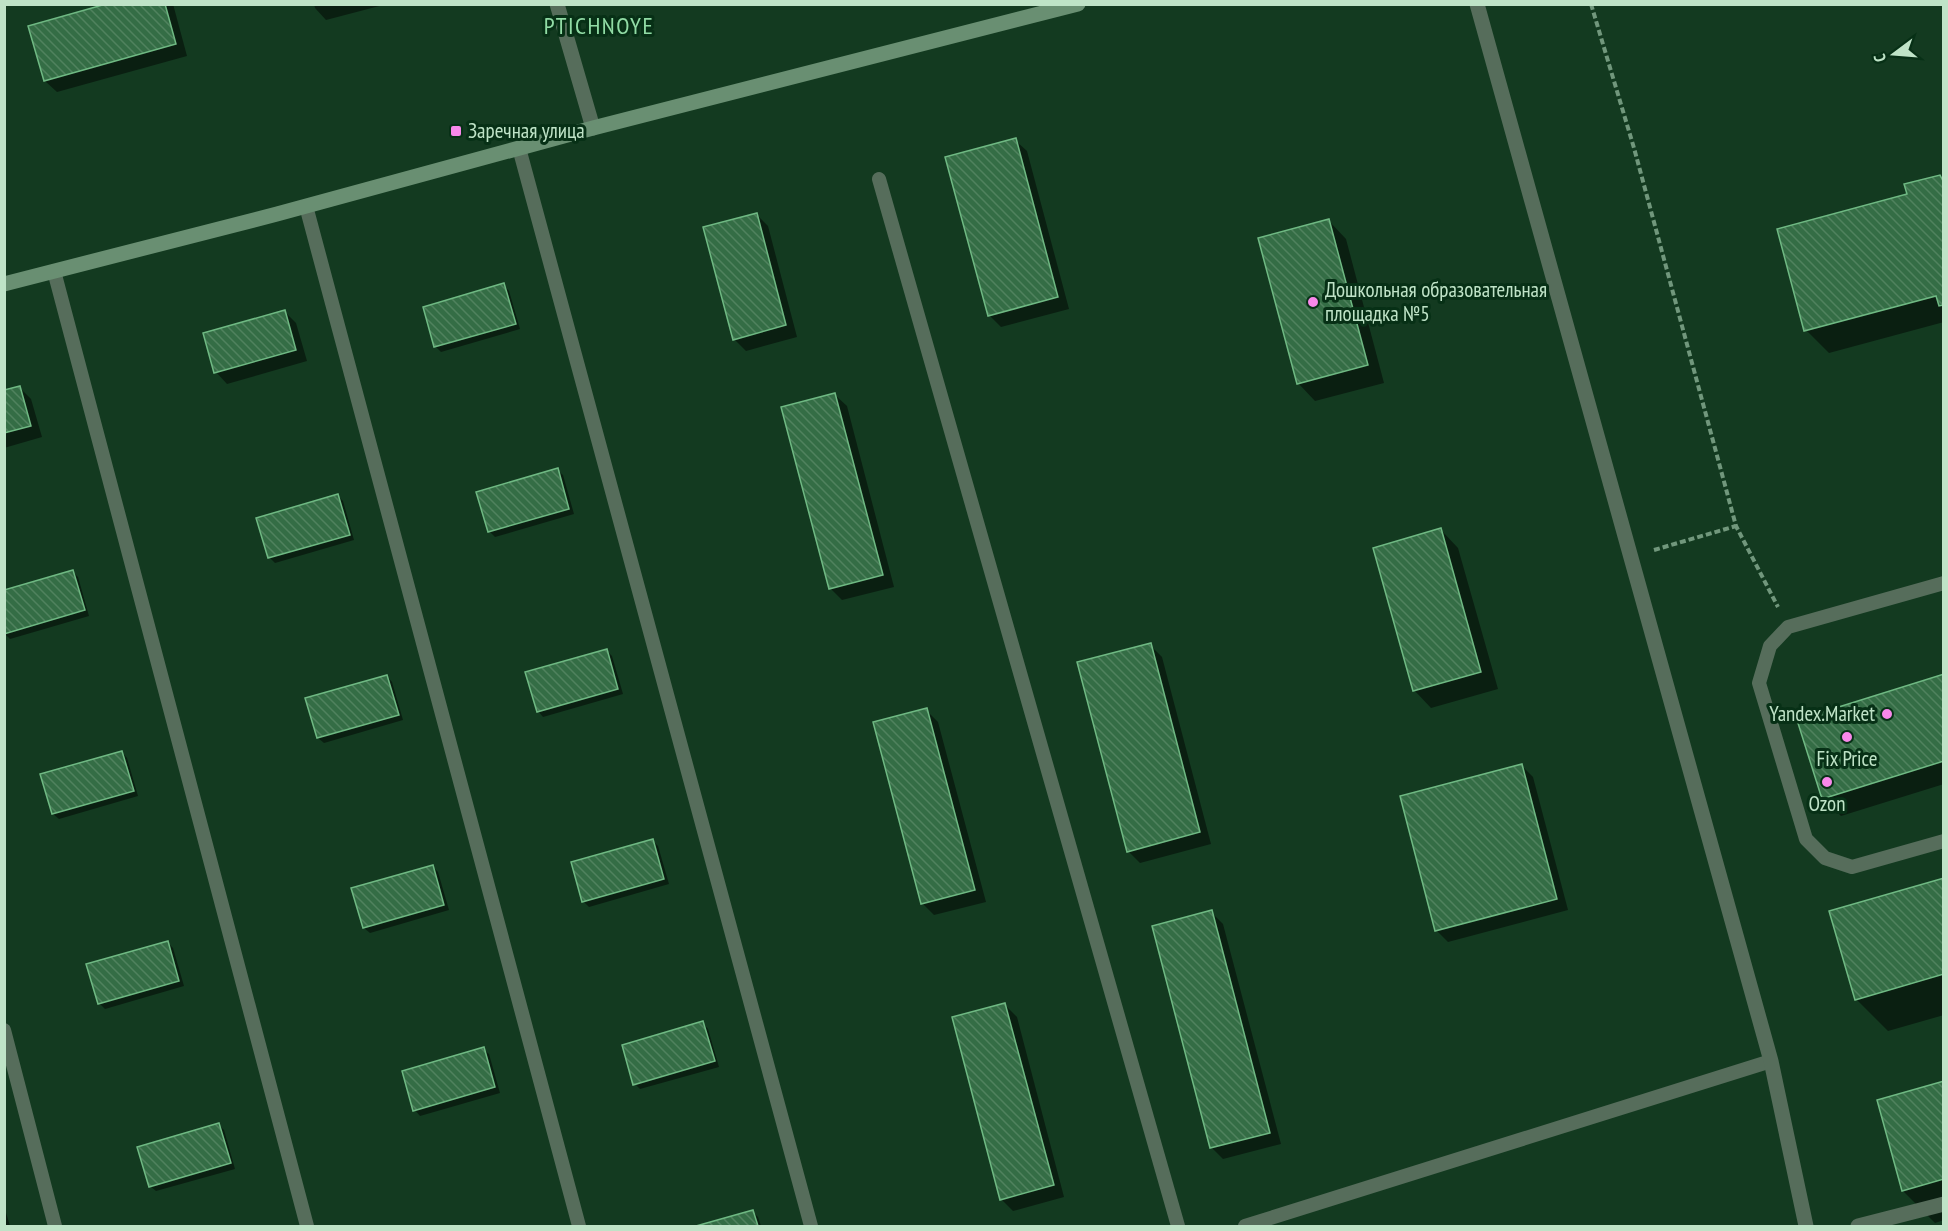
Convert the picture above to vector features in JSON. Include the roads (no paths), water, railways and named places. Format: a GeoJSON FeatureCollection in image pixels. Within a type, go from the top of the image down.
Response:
{"type":"FeatureCollection","features":[{"type":"Feature","properties":{"kind":"street"},"geometry":{"type":"LineString","coordinates":[[557,4],[593,128]]}},
{"type":"Feature","properties":{"kind":"street"},"geometry":{"type":"LineString","coordinates":[[4,284],[306,206],[593,128],[1078,4]]}},
{"type":"Feature","properties":{"kind":"street"},"geometry":{"type":"LineString","coordinates":[[1477,4],[1771,1061],[1806,1227]]}},
{"type":"Feature","properties":{"kind":"street"},"geometry":{"type":"LineString","coordinates":[[1858,1227],[1944,1204]]}},
{"type":"Feature","properties":{"kind":"lane"},"geometry":{"type":"LineString","coordinates":[[519,148],[811,1227]]}},
{"type":"Feature","properties":{"kind":"lane"},"geometry":{"type":"LineString","coordinates":[[879,179],[1178,1227]]}},
{"type":"Feature","properties":{"kind":"lane"},"geometry":{"type":"LineString","coordinates":[[306,206],[579,1227]]}},
{"type":"Feature","properties":{"kind":"lane"},"geometry":{"type":"LineString","coordinates":[[54,271],[307,1227]]}},
{"type":"Feature","properties":{"kind":"lane"},"geometry":{"type":"LineString","coordinates":[[1944,583],[1788,627],[1770,646],[1759,683],[1806,839],[1825,858],[1852,867],[1944,842]]}},
{"type":"Feature","properties":{"kind":"lane"},"geometry":{"type":"LineString","coordinates":[[4,1030],[55,1227]]}},
{"type":"Feature","properties":{"kind":"lane"},"geometry":{"type":"LineString","coordinates":[[1245,1227],[1771,1061]]}},
{"type":"Feature","properties":{"kind":"place","name":"Заречная улица"},"geometry":{"type":"Point","coordinates":[456,131]}},
{"type":"Feature","properties":{"kind":"place","name":"Дошкольная образовательная площадка №5"},"geometry":{"type":"Point","coordinates":[1313,302]}},
{"type":"Feature","properties":{"kind":"place","name":"Yandex.Market"},"geometry":{"type":"Point","coordinates":[1887,714]}},
{"type":"Feature","properties":{"kind":"place","name":"Fix Price"},"geometry":{"type":"Point","coordinates":[1847,737]}},
{"type":"Feature","properties":{"kind":"place","name":"Ozon"},"geometry":{"type":"Point","coordinates":[1827,782]}},
{"type":"Feature","properties":{"kind":"district","name":"PTICHNOYE"},"geometry":{"type":"Point","coordinates":[599,26]}}]}
